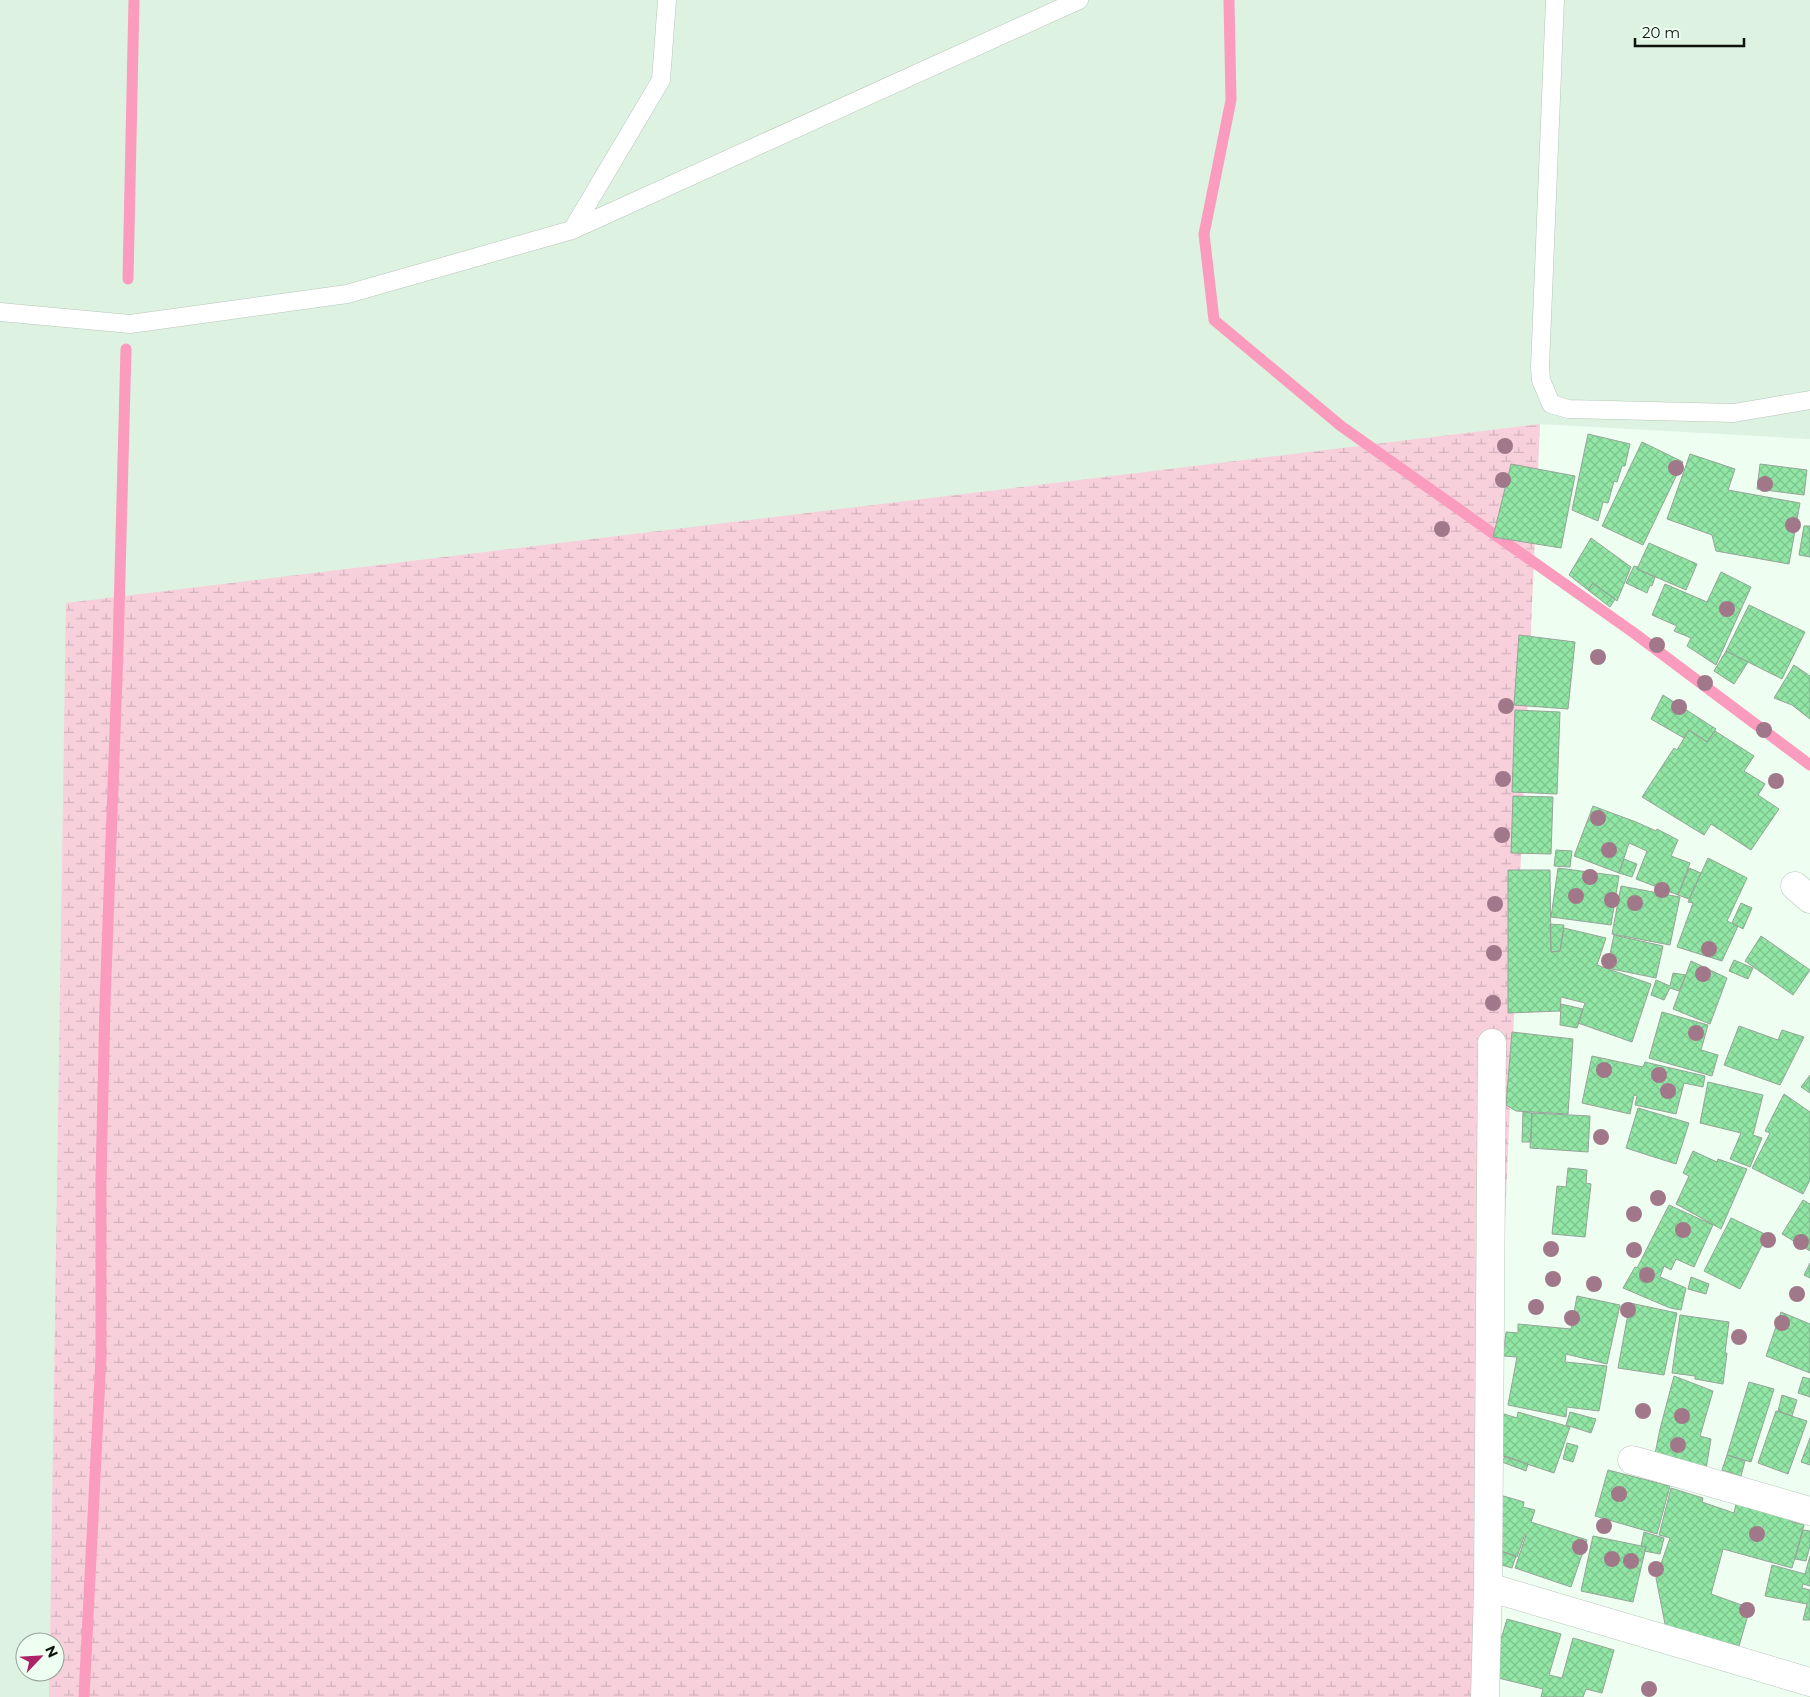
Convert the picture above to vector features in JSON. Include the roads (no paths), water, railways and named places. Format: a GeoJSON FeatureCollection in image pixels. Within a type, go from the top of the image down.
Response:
{"type":"FeatureCollection","features":[{"type":"Feature","properties":{"kind":"street"},"geometry":{"type":"LineString","coordinates":[[1485,1697],[1488,1586],[1492,1043]]}},
{"type":"Feature","properties":{"kind":"street"},"geometry":{"type":"LineString","coordinates":[[1632,1460],[1810,1511]]}},
{"type":"Feature","properties":{"kind":"street"},"geometry":{"type":"LineString","coordinates":[[1488,1586],[1810,1682]]}},
{"type":"Feature","properties":{"kind":"lane"},"geometry":{"type":"LineString","coordinates":[[572,230],[660,80],[667,0]]}},
{"type":"Feature","properties":{"kind":"lane"},"geometry":{"type":"LineString","coordinates":[[0,312],[130,324],[347,294],[572,230],[1079,0]]}},
{"type":"Feature","properties":{"kind":"lane"},"geometry":{"type":"LineString","coordinates":[[1555,0],[1540,367],[1541,380],[1551,404],[1568,409],[1734,413],[1810,400]]}},
{"type":"Feature","properties":{"kind":"waterway"},"geometry":{"type":"LineString","coordinates":[[128,279],[134,0]]}},
{"type":"Feature","properties":{"kind":"waterway"},"geometry":{"type":"LineString","coordinates":[[1229,0],[1231,100],[1204,234],[1214,320],[1341,426],[1634,633],[1810,765]]}},
{"type":"Feature","properties":{"kind":"waterway"},"geometry":{"type":"LineString","coordinates":[[84,1697],[101,1357],[101,1180],[105,1004],[118,650],[126,349]]}}]}
